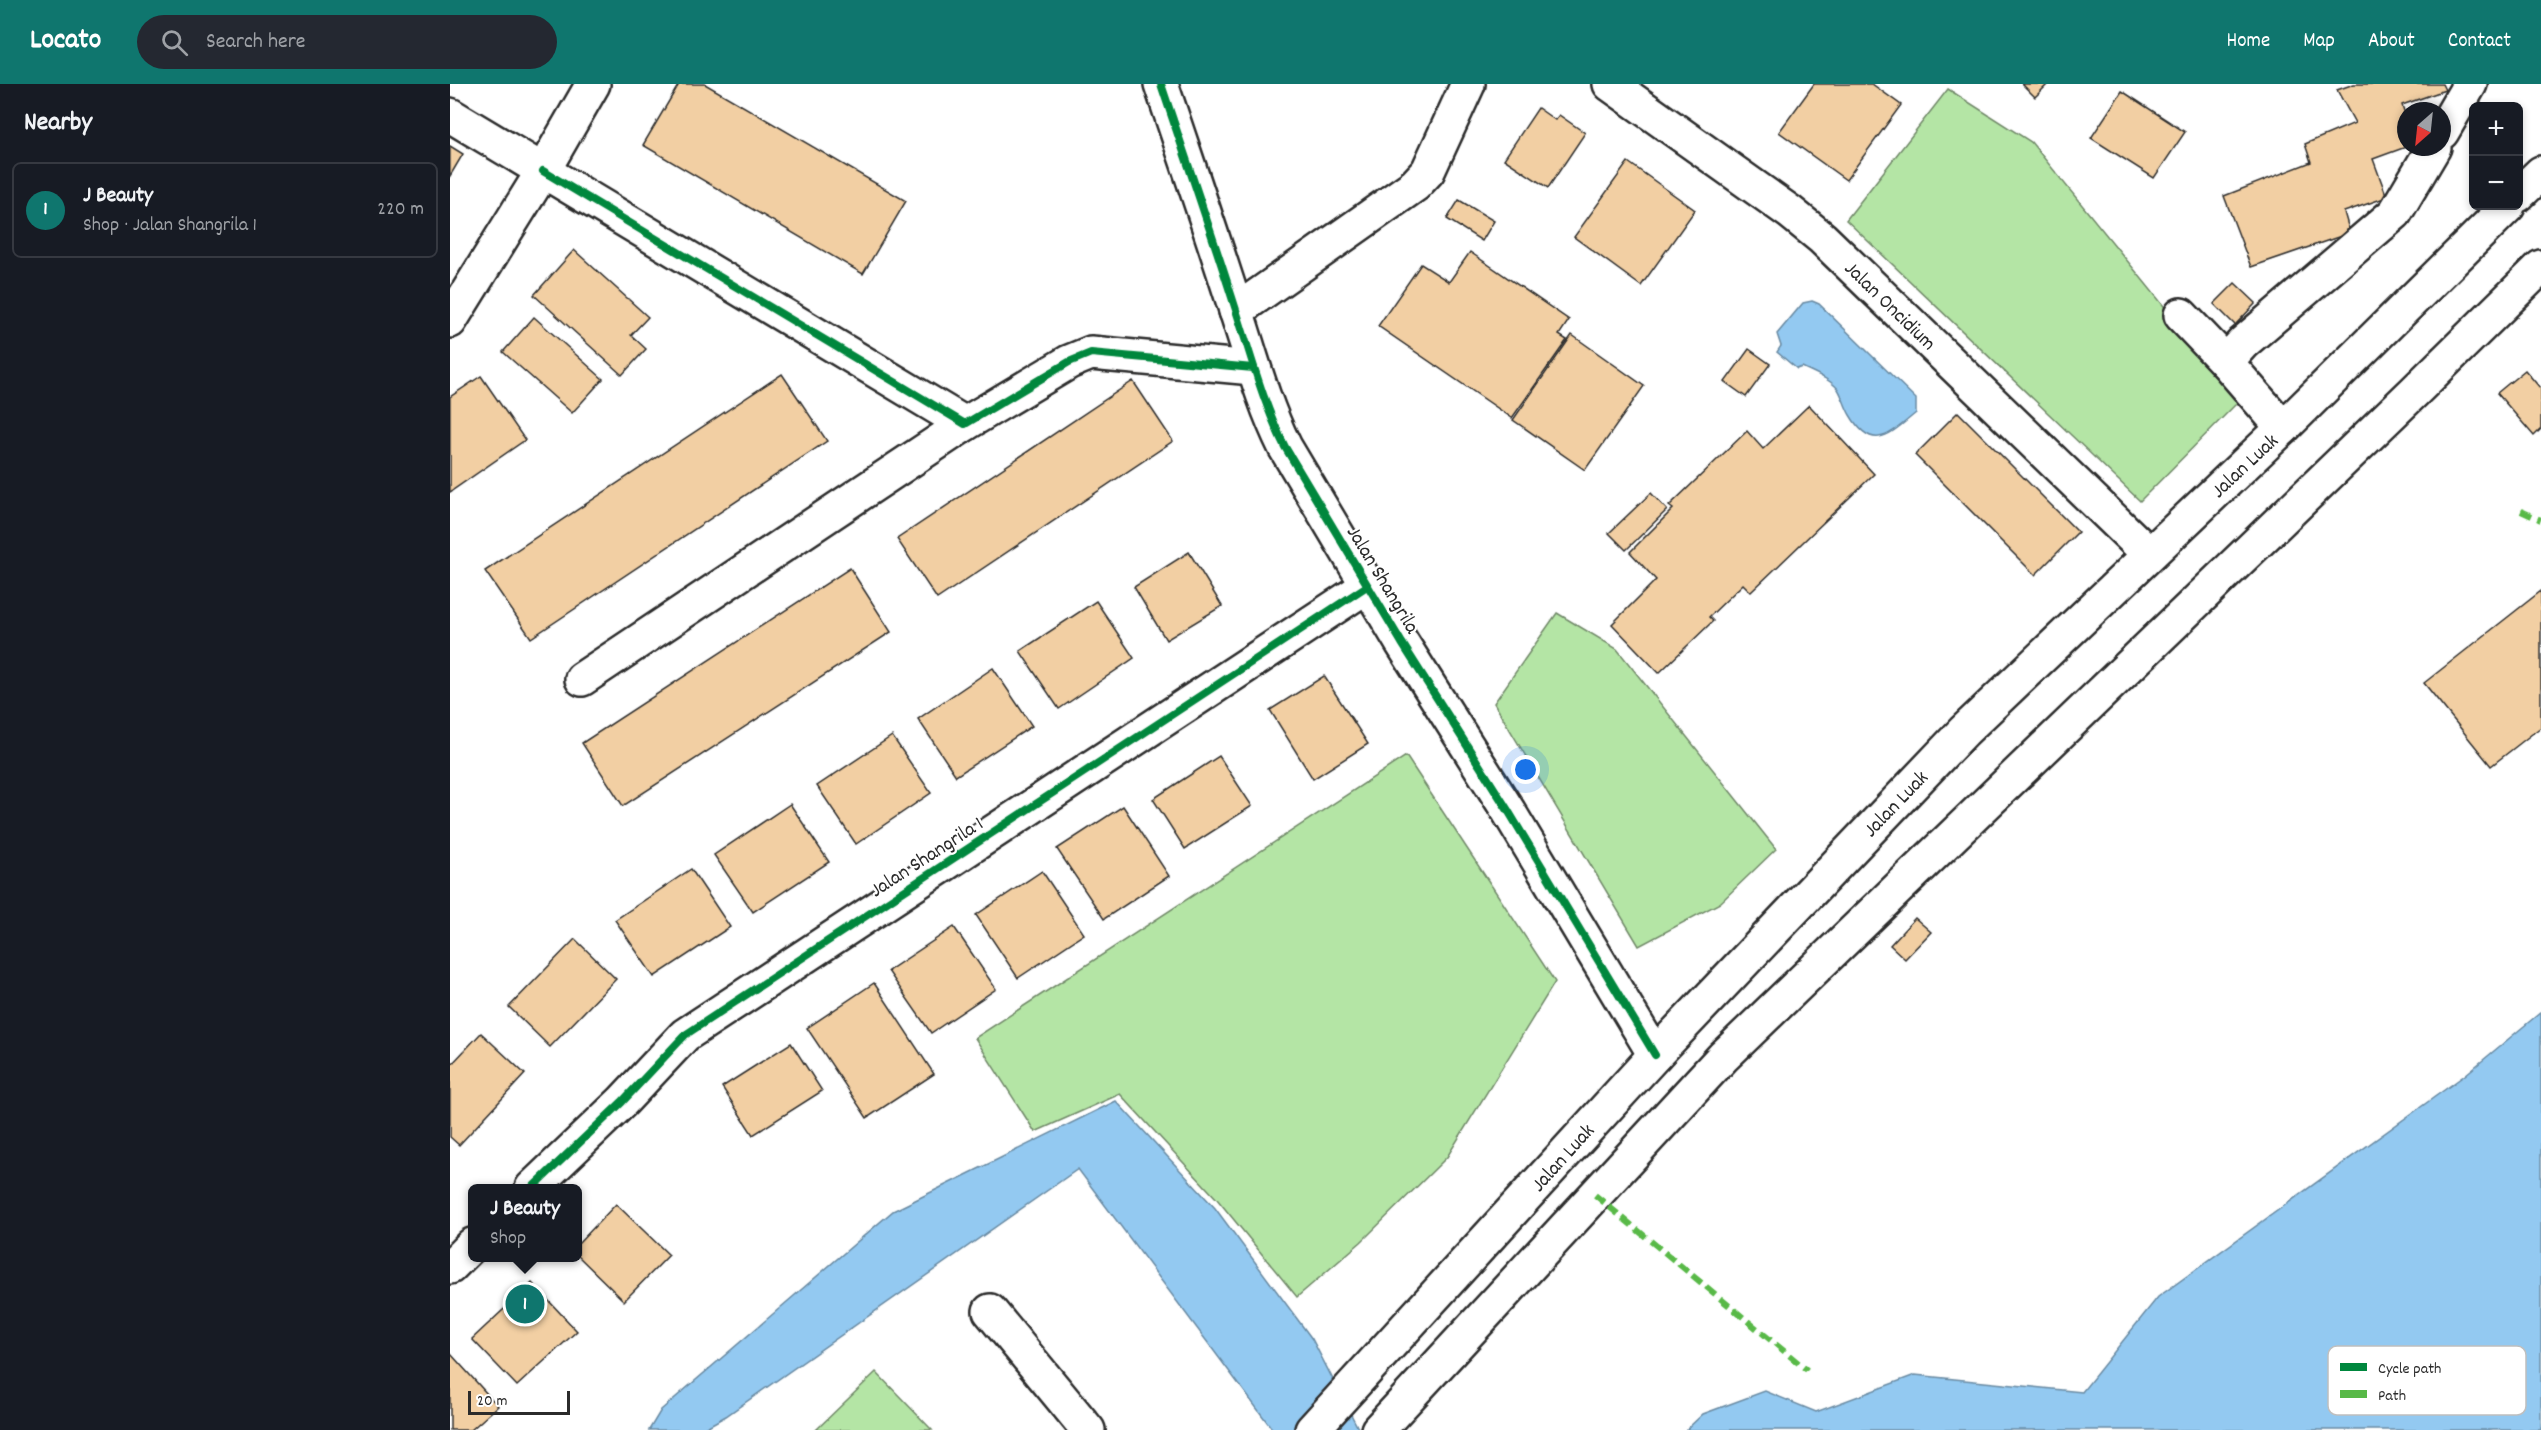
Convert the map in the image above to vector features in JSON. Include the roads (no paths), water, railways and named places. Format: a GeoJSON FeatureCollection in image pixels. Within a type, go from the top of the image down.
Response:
{"type":"FeatureCollection","features":[{"type":"Feature","properties":{"kind":"street"},"geometry":{"type":"LineString","coordinates":[[450,321],[543,171],[593,84]]}},
{"type":"Feature","properties":{"kind":"street","name":"Jalan Shangrila"},"geometry":{"type":"LineString","coordinates":[[1161,84],[1273,424],[1367,586],[1509,812],[1655,1055]]}},
{"type":"Feature","properties":{"kind":"street"},"geometry":{"type":"LineString","coordinates":[[1236,311],[1415,185],[1428,171],[1468,84]]}},
{"type":"Feature","properties":{"kind":"street","name":"Jalan Oncidium"},"geometry":{"type":"LineString","coordinates":[[1610,84],[1790,212],[1822,238],[2149,554]]}},
{"type":"Feature","properties":{"kind":"street"},"geometry":{"type":"LineString","coordinates":[[2451,117],[2470,84]]}},
{"type":"Feature","properties":{"kind":"street"},"geometry":{"type":"LineString","coordinates":[[450,115],[965,424]]}},
{"type":"Feature","properties":{"kind":"street"},"geometry":{"type":"LineString","coordinates":[[2226,362],[2243,343],[2395,213],[2429,156]]}},
{"type":"Feature","properties":{"kind":"street"},"geometry":{"type":"LineString","coordinates":[[2523,190],[2541,172]]}},
{"type":"Feature","properties":{"kind":"street","name":"Jalan Luak"},"geometry":{"type":"LineString","coordinates":[[1312,1430],[1655,1055],[1964,730],[2283,428],[2504,210]]}},
{"type":"Feature","properties":{"kind":"street"},"geometry":{"type":"LineString","coordinates":[[1378,1430],[1723,1057],[2541,267]]}},
{"type":"Feature","properties":{"kind":"street"},"geometry":{"type":"LineString","coordinates":[[2181,315],[2226,362],[2283,428]]}},
{"type":"Feature","properties":{"kind":"street"},"geometry":{"type":"LineString","coordinates":[[582,679],[965,424],[1070,362],[1091,353],[1253,368]]}},
{"type":"Feature","properties":{"kind":"street","name":"Jalan Shangrila 1"},"geometry":{"type":"LineString","coordinates":[[536,1184],[622,1102],[685,1035],[1367,586]]}},
{"type":"Feature","properties":{"kind":"street"},"geometry":{"type":"LineString","coordinates":[[450,1267],[468,1249]]}},
{"type":"Feature","properties":{"kind":"street"},"geometry":{"type":"LineString","coordinates":[[990,1311],[1088,1430]]}},
{"type":"Feature","properties":{"kind":"water"},"geometry":{"type":"Polygon","coordinates":[[[1812,301],[1819,304],[1916,399],[1916,413],[1898,428],[1882,437],[1866,434],[1850,415],[1835,385],[1802,367],[1797,369],[1777,352],[1781,346],[1777,334],[1803,303],[1812,301]]]}},
{"type":"Feature","properties":{"kind":"water"},"geometry":{"type":"Polygon","coordinates":[[[2541,1012],[2541,1430],[1686,1430],[1703,1414],[1765,1391],[1816,1412],[1915,1375],[2082,1392],[2158,1297],[2465,1075],[2541,1012]]]}},
{"type":"Feature","properties":{"kind":"water"},"geometry":{"type":"Polygon","coordinates":[[[1116,1101],[1215,1208],[1312,1339],[1359,1430],[1273,1430],[1078,1169],[726,1416],[701,1430],[649,1430],[661,1410],[893,1211],[1116,1101]]]}},
{"type":"Feature","properties":{"kind":"place","name":"J Beauty"},"geometry":{"type":"Point","coordinates":[525,1304]}}]}
